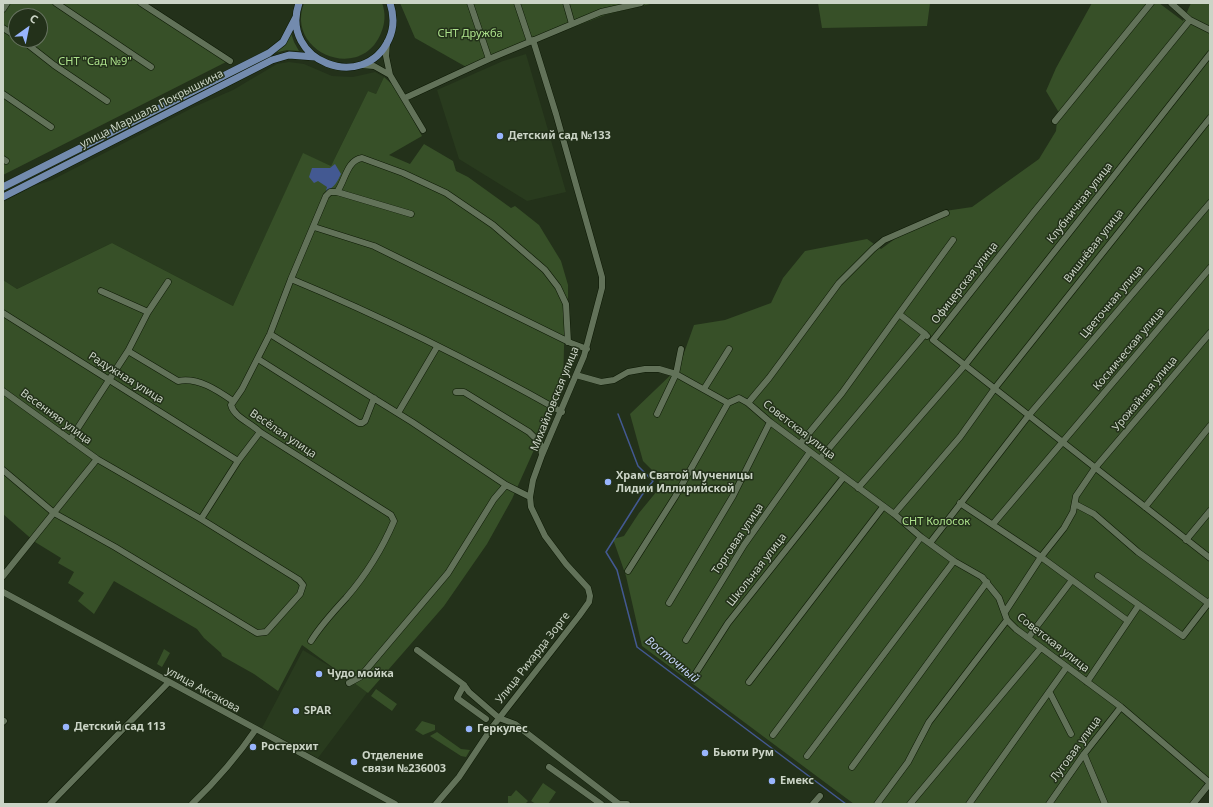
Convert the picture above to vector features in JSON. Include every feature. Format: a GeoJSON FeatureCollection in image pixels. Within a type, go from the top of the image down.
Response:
{"type":"FeatureCollection","features":[{"type":"Feature","properties":{"kind":"main road"},"geometry":{"type":"LineString","coordinates":[[299,3],[296,17],[297,29],[302,41],[315,57],[325,63],[337,67],[361,65],[376,56],[387,42],[393,24],[390,3]]}},
{"type":"Feature","properties":{"kind":"main road","name":"улица Маршала Покрышкина"},"geometry":{"type":"LineString","coordinates":[[3,187],[268,53],[283,42],[296,17]]}},
{"type":"Feature","properties":{"kind":"main road","name":"улица Маршала Покрышкина"},"geometry":{"type":"LineString","coordinates":[[3,197],[272,60],[293,55],[315,57]]}},
{"type":"Feature","properties":{"kind":"street"},"geometry":{"type":"LineString","coordinates":[[3,9],[7,3]]}},
{"type":"Feature","properties":{"kind":"street"},"geometry":{"type":"LineString","coordinates":[[56,3],[151,66]]}},
{"type":"Feature","properties":{"kind":"street"},"geometry":{"type":"LineString","coordinates":[[141,3],[230,61]]}},
{"type":"Feature","properties":{"kind":"street"},"geometry":{"type":"LineString","coordinates":[[470,3],[489,59]]}},
{"type":"Feature","properties":{"kind":"street","name":"Михайловская улица"},"geometry":{"type":"LineString","coordinates":[[517,3],[556,114],[602,277],[602,288],[598,307],[586,348],[562,412],[542,455],[533,480],[530,497]]}},
{"type":"Feature","properties":{"kind":"street"},"geometry":{"type":"LineString","coordinates":[[566,3],[572,24]]}},
{"type":"Feature","properties":{"kind":"street"},"geometry":{"type":"LineString","coordinates":[[607,3],[609,10]]}},
{"type":"Feature","properties":{"kind":"street"},"geometry":{"type":"LineString","coordinates":[[405,98],[489,59],[572,24],[609,10],[641,3]]}},
{"type":"Feature","properties":{"kind":"street"},"geometry":{"type":"LineString","coordinates":[[1055,121],[1151,3]]}},
{"type":"Feature","properties":{"kind":"street"},"geometry":{"type":"LineString","coordinates":[[1171,3],[1190,20],[1210,30]]}},
{"type":"Feature","properties":{"kind":"street","name":"Офицерская улица"},"geometry":{"type":"LineString","coordinates":[[1190,20],[1034,212],[933,340],[1210,558]]}},
{"type":"Feature","properties":{"kind":"street"},"geometry":{"type":"LineString","coordinates":[[387,42],[386,56],[390,75],[423,130]]}},
{"type":"Feature","properties":{"kind":"street"},"geometry":{"type":"LineString","coordinates":[[32,48],[54,65],[107,101]]}},
{"type":"Feature","properties":{"kind":"street","name":"Клубничная улица"},"geometry":{"type":"LineString","coordinates":[[858,488],[965,365],[1210,54]]}},
{"type":"Feature","properties":{"kind":"street"},"geometry":{"type":"LineString","coordinates":[[361,65],[374,66],[390,75]]}},
{"type":"Feature","properties":{"kind":"street"},"geometry":{"type":"LineString","coordinates":[[3,94],[51,127]]}},
{"type":"Feature","properties":{"kind":"street","name":"Вишнёвая улица"},"geometry":{"type":"LineString","coordinates":[[894,514],[960,437],[995,388],[1210,118]]}},
{"type":"Feature","properties":{"kind":"street"},"geometry":{"type":"LineString","coordinates":[[337,192],[351,163],[355,159],[362,158],[403,173],[446,193],[493,225],[545,270],[558,287],[566,304],[568,342]]}},
{"type":"Feature","properties":{"kind":"street"},"geometry":{"type":"LineString","coordinates":[[128,351],[178,381],[187,379],[212,387],[233,401],[242,389],[270,334],[291,279],[326,196],[330,192],[337,192],[411,214]]}},
{"type":"Feature","properties":{"kind":"street","name":"Цветочная улица"},"geometry":{"type":"LineString","coordinates":[[930,543],[960,502],[1029,415],[1210,203]]}},
{"type":"Feature","properties":{"kind":"street"},"geometry":{"type":"LineString","coordinates":[[748,403],[839,283],[873,249],[884,240],[946,213]]}},
{"type":"Feature","properties":{"kind":"street"},"geometry":{"type":"LineString","coordinates":[[314,227],[374,246],[568,342],[586,348]]}},
{"type":"Feature","properties":{"kind":"street"},"geometry":{"type":"LineString","coordinates":[[800,444],[842,393],[953,240]]}},
{"type":"Feature","properties":{"kind":"street","name":"Космическая улица"},"geometry":{"type":"LineString","coordinates":[[993,524],[1210,268]]}},
{"type":"Feature","properties":{"kind":"street"},"geometry":{"type":"LineString","coordinates":[[291,279],[331,296],[437,347],[512,384],[562,412]]}},
{"type":"Feature","properties":{"kind":"street"},"geometry":{"type":"LineString","coordinates":[[70,440],[128,351],[148,312],[168,282]]}},
{"type":"Feature","properties":{"kind":"street"},"geometry":{"type":"LineString","coordinates":[[101,291],[148,312]]}},
{"type":"Feature","properties":{"kind":"street","name":"Радужная улица"},"geometry":{"type":"LineString","coordinates":[[3,312],[238,461]]}},
{"type":"Feature","properties":{"kind":"street"},"geometry":{"type":"LineString","coordinates":[[899,314],[933,340]]}},
{"type":"Feature","properties":{"kind":"street","name":"Урожайная улица"},"geometry":{"type":"LineString","coordinates":[[1005,612],[1040,557],[1064,528],[1073,512],[1076,496],[1096,468],[1210,332]]}},
{"type":"Feature","properties":{"kind":"street"},"geometry":{"type":"LineString","coordinates":[[270,334],[398,413],[506,485],[530,497]]}},
{"type":"Feature","properties":{"kind":"street"},"geometry":{"type":"LineString","coordinates":[[820,459],[924,334]]}},
{"type":"Feature","properties":{"kind":"street"},"geometry":{"type":"LineString","coordinates":[[398,413],[437,347]]}},
{"type":"Feature","properties":{"kind":"street"},"geometry":{"type":"LineString","coordinates":[[657,414],[676,374],[681,349]]}},
{"type":"Feature","properties":{"kind":"street"},"geometry":{"type":"LineString","coordinates":[[704,389],[729,349]]}},
{"type":"Feature","properties":{"kind":"street"},"geometry":{"type":"LineString","coordinates":[[258,359],[359,423],[362,424],[365,421],[374,398]]}},
{"type":"Feature","properties":{"kind":"street"},"geometry":{"type":"LineString","coordinates":[[576,375],[601,382],[614,380],[628,372],[645,369],[659,369],[676,374],[728,403],[675,497],[628,571]]}},
{"type":"Feature","properties":{"kind":"street","name":"Весенняя улица"},"geometry":{"type":"LineString","coordinates":[[3,391],[97,459],[201,519],[303,584],[300,594],[266,632],[257,633],[115,547],[54,513]]}},
{"type":"Feature","properties":{"kind":"street"},"geometry":{"type":"LineString","coordinates":[[456,392],[464,392],[529,432],[540,443],[542,455]]}},
{"type":"Feature","properties":{"kind":"street","name":"Советская улица"},"geometry":{"type":"LineString","coordinates":[[728,403],[739,398],[748,403],[770,422],[843,478],[894,514],[921,537],[954,561],[982,577],[999,598],[1007,620],[1040,648],[1120,707],[1210,783]]}},
{"type":"Feature","properties":{"kind":"street","name":"Весёлая улица"},"geometry":{"type":"LineString","coordinates":[[233,401],[231,405],[232,410],[241,418],[252,424],[260,432],[391,515],[394,521],[368,566],[346,598],[323,623],[311,641]]}},
{"type":"Feature","properties":{"kind":"street"},"geometry":{"type":"LineString","coordinates":[[669,603],[733,496],[770,422]]}},
{"type":"Feature","properties":{"kind":"street"},"geometry":{"type":"LineString","coordinates":[[1145,507],[1210,426]]}},
{"type":"Feature","properties":{"kind":"street"},"geometry":{"type":"LineString","coordinates":[[201,519],[238,461],[260,432]]}},
{"type":"Feature","properties":{"kind":"street","name":"Торговая улица"},"geometry":{"type":"LineString","coordinates":[[686,640],[744,545],[810,452]]}},
{"type":"Feature","properties":{"kind":"street"},"geometry":{"type":"LineString","coordinates":[[3,576],[97,459]]}},
{"type":"Feature","properties":{"kind":"street"},"geometry":{"type":"LineString","coordinates":[[3,470],[54,513]]}},
{"type":"Feature","properties":{"kind":"street","name":"Школьная улица"},"geometry":{"type":"LineString","coordinates":[[692,679],[728,623],[843,478]]}},
{"type":"Feature","properties":{"kind":"street"},"geometry":{"type":"LineString","coordinates":[[349,683],[360,677],[448,573],[494,500],[506,485]]}},
{"type":"Feature","properties":{"kind":"street","name":"Улица Рихарда Зорге"},"geometry":{"type":"LineString","coordinates":[[436,804],[459,777],[499,718],[589,602],[590,596],[588,588],[566,564],[545,536],[532,507],[530,497]]}},
{"type":"Feature","properties":{"kind":"street"},"geometry":{"type":"LineString","coordinates":[[960,502],[1040,557],[1128,621]]}},
{"type":"Feature","properties":{"kind":"street"},"geometry":{"type":"LineString","coordinates":[[1075,504],[1094,514],[1138,552],[1209,602],[1183,636],[1098,576]]}},
{"type":"Feature","properties":{"kind":"street"},"geometry":{"type":"LineString","coordinates":[[749,682],[883,507]]}},
{"type":"Feature","properties":{"kind":"street"},"geometry":{"type":"LineString","coordinates":[[1186,540],[1210,511]]}},
{"type":"Feature","properties":{"kind":"street"},"geometry":{"type":"LineString","coordinates":[[773,735],[921,537]]}},
{"type":"Feature","properties":{"kind":"street"},"geometry":{"type":"LineString","coordinates":[[807,756],[954,561]]}},
{"type":"Feature","properties":{"kind":"street"},"geometry":{"type":"LineString","coordinates":[[1028,638],[1072,580]]}},
{"type":"Feature","properties":{"kind":"street"},"geometry":{"type":"LineString","coordinates":[[852,768],[987,582]]}},
{"type":"Feature","properties":{"kind":"street","name":"улица Аксакова"},"geometry":{"type":"LineString","coordinates":[[3,592],[394,804]]}},
{"type":"Feature","properties":{"kind":"street"},"geometry":{"type":"LineString","coordinates":[[1087,682],[1139,605]]}},
{"type":"Feature","properties":{"kind":"street"},"geometry":{"type":"LineString","coordinates":[[876,804],[908,762],[929,722],[1007,620]]}},
{"type":"Feature","properties":{"kind":"street"},"geometry":{"type":"LineString","coordinates":[[910,804],[1040,648]]}},
{"type":"Feature","properties":{"kind":"street"},"geometry":{"type":"LineString","coordinates":[[417,650],[464,686],[499,718],[515,724],[619,804],[626,804]]}},
{"type":"Feature","properties":{"kind":"street"},"geometry":{"type":"LineString","coordinates":[[970,804],[1050,693],[1066,668]]}},
{"type":"Feature","properties":{"kind":"street"},"geometry":{"type":"LineString","coordinates":[[50,804],[169,682]]}},
{"type":"Feature","properties":{"kind":"street"},"geometry":{"type":"LineString","coordinates":[[464,686],[457,698],[486,719]]}},
{"type":"Feature","properties":{"kind":"street"},"geometry":{"type":"LineString","coordinates":[[1050,693],[1072,734]]}},
{"type":"Feature","properties":{"kind":"street","name":"Луговая улица"},"geometry":{"type":"LineString","coordinates":[[1049,804],[1084,754],[1120,707]]}},
{"type":"Feature","properties":{"kind":"street"},"geometry":{"type":"LineString","coordinates":[[192,804],[217,780],[256,730]]}},
{"type":"Feature","properties":{"kind":"street"},"geometry":{"type":"LineString","coordinates":[[1084,754],[1105,804]]}},
{"type":"Feature","properties":{"kind":"street"},"geometry":{"type":"LineString","coordinates":[[549,767],[601,804]]}},
{"type":"Feature","properties":{"kind":"street"},"geometry":{"type":"LineString","coordinates":[[1193,804],[1210,783]]}},
{"type":"Feature","properties":{"kind":"street"},"geometry":{"type":"LineString","coordinates":[[813,804],[820,796]]}},
{"type":"Feature","properties":{"kind":"shaded area","name":"Детский сад №133"},"geometry":{"type":"Polygon","coordinates":[[[526,54],[566,192],[527,201],[459,159],[437,90],[503,61],[526,54]]]}},
{"type":"Feature","properties":{"kind":"shaded area"},"geometry":{"type":"Polygon","coordinates":[[[289,62],[304,64],[332,76],[353,77],[375,72],[384,77],[376,94],[368,91],[331,166],[303,154],[233,306],[112,243],[17,289],[3,280],[3,202],[34,186],[52,180],[194,107],[233,90],[277,64],[289,62]]]}},
{"type":"Feature","properties":{"kind":"shaded area"},"geometry":{"type":"Polygon","coordinates":[[[303,650],[369,690],[318,758],[262,728],[303,650]]]}},
{"type":"Feature","properties":{"kind":"green space","name":"СНТ \"Сад №9\""},"geometry":{"type":"Polygon","coordinates":[[[3,3],[142,3],[228,61],[3,175],[3,3]]]}},
{"type":"Feature","properties":{"kind":"green space"},"geometry":{"type":"Polygon","coordinates":[[[304,3],[382,3],[384,22],[381,33],[371,48],[358,56],[343,59],[328,56],[315,48],[305,36],[301,21],[304,3]]]}},
{"type":"Feature","properties":{"kind":"green space","name":"СНТ Дружба"},"geometry":{"type":"Polygon","coordinates":[[[400,3],[654,3],[605,15],[468,68],[415,38],[400,3]]]}},
{"type":"Feature","properties":{"kind":"green space"},"geometry":{"type":"Polygon","coordinates":[[[818,3],[930,3],[927,26],[822,28],[818,3]]]}},
{"type":"Feature","properties":{"kind":"green space","name":"СНТ Колосок"},"geometry":{"type":"Polygon","coordinates":[[[1092,3],[1159,3],[1183,21],[1191,3],[1210,3],[1210,776],[1190,804],[854,804],[642,646],[626,576],[613,539],[624,536],[639,513],[657,491],[660,478],[643,461],[630,414],[679,367],[694,325],[725,320],[771,303],[783,278],[805,251],[867,239],[881,249],[914,225],[945,211],[972,207],[1039,159],[1056,131],[1058,111],[1046,91],[1056,68],[1092,3]]]}},
{"type":"Feature","properties":{"kind":"green space"},"geometry":{"type":"Polygon","coordinates":[[[291,33],[299,51],[287,50],[274,53],[273,51],[291,33]]]}},
{"type":"Feature","properties":{"kind":"green space"},"geometry":{"type":"Polygon","coordinates":[[[384,77],[395,87],[422,136],[389,155],[410,164],[424,144],[453,161],[456,171],[468,177],[511,208],[515,206],[539,225],[561,261],[568,285],[568,297],[565,311],[563,385],[512,499],[487,544],[444,606],[368,693],[302,645],[278,691],[254,674],[222,656],[221,653],[204,638],[197,629],[114,581],[94,614],[78,601],[84,593],[68,583],[74,572],[58,563],[61,558],[35,542],[3,514],[3,280],[17,289],[112,243],[233,306],[303,153],[331,166],[368,91],[376,94],[384,77]]]}},
{"type":"Feature","properties":{"kind":"green space"},"geometry":{"type":"Polygon","coordinates":[[[164,649],[170,653],[162,667],[157,664],[164,649]]]}},
{"type":"Feature","properties":{"kind":"green space"},"geometry":{"type":"Polygon","coordinates":[[[376,689],[397,704],[392,711],[371,696],[376,689]]]}},
{"type":"Feature","properties":{"kind":"green space"},"geometry":{"type":"Polygon","coordinates":[[[422,721],[435,725],[435,730],[423,735],[415,730],[422,721]]]}},
{"type":"Feature","properties":{"kind":"green space"},"geometry":{"type":"Polygon","coordinates":[[[437,732],[461,749],[470,750],[466,757],[461,756],[430,736],[437,732]]]}},
{"type":"Feature","properties":{"kind":"green space"},"geometry":{"type":"Polygon","coordinates":[[[543,783],[556,792],[548,804],[536,804],[531,801],[543,783]]]}},
{"type":"Feature","properties":{"kind":"green space"},"geometry":{"type":"Polygon","coordinates":[[[516,790],[528,801],[525,804],[508,804],[508,796],[511,796],[516,790]]]}},
{"type":"Feature","properties":{"kind":"water"},"geometry":{"type":"Polygon","coordinates":[[[335,164],[341,174],[334,186],[326,191],[327,187],[318,181],[314,183],[309,177],[312,168],[330,168],[335,164]]]}},
{"type":"Feature","properties":{"kind":"waterway","name":"Восточный"},"geometry":{"type":"LineString","coordinates":[[618,414],[638,466],[653,481],[642,495],[606,552],[617,570],[637,647],[846,804]]}},
{"type":"Feature","properties":{"kind":"place","name":"Детский сад №133"},"geometry":{"type":"Point","coordinates":[500,136]}},
{"type":"Feature","properties":{"kind":"place","name":"Храм Святой Мученицы Лидии Иллирийской"},"geometry":{"type":"Point","coordinates":[608,482]}},
{"type":"Feature","properties":{"kind":"place","name":"Чудо мойка"},"geometry":{"type":"Point","coordinates":[319,674]}},
{"type":"Feature","properties":{"kind":"place","name":"SPAR"},"geometry":{"type":"Point","coordinates":[296,711]}},
{"type":"Feature","properties":{"kind":"place","name":"Детский сад 113"},"geometry":{"type":"Point","coordinates":[66,727]}},
{"type":"Feature","properties":{"kind":"place","name":"Геркулес"},"geometry":{"type":"Point","coordinates":[469,729]}},
{"type":"Feature","properties":{"kind":"place","name":"Ростерхит"},"geometry":{"type":"Point","coordinates":[253,747]}},
{"type":"Feature","properties":{"kind":"place","name":"Бьюти Рум"},"geometry":{"type":"Point","coordinates":[705,753]}},
{"type":"Feature","properties":{"kind":"place","name":"Отделение связи №236003"},"geometry":{"type":"Point","coordinates":[354,762]}},
{"type":"Feature","properties":{"kind":"place","name":"Емекс"},"geometry":{"type":"Point","coordinates":[772,781]}}]}
